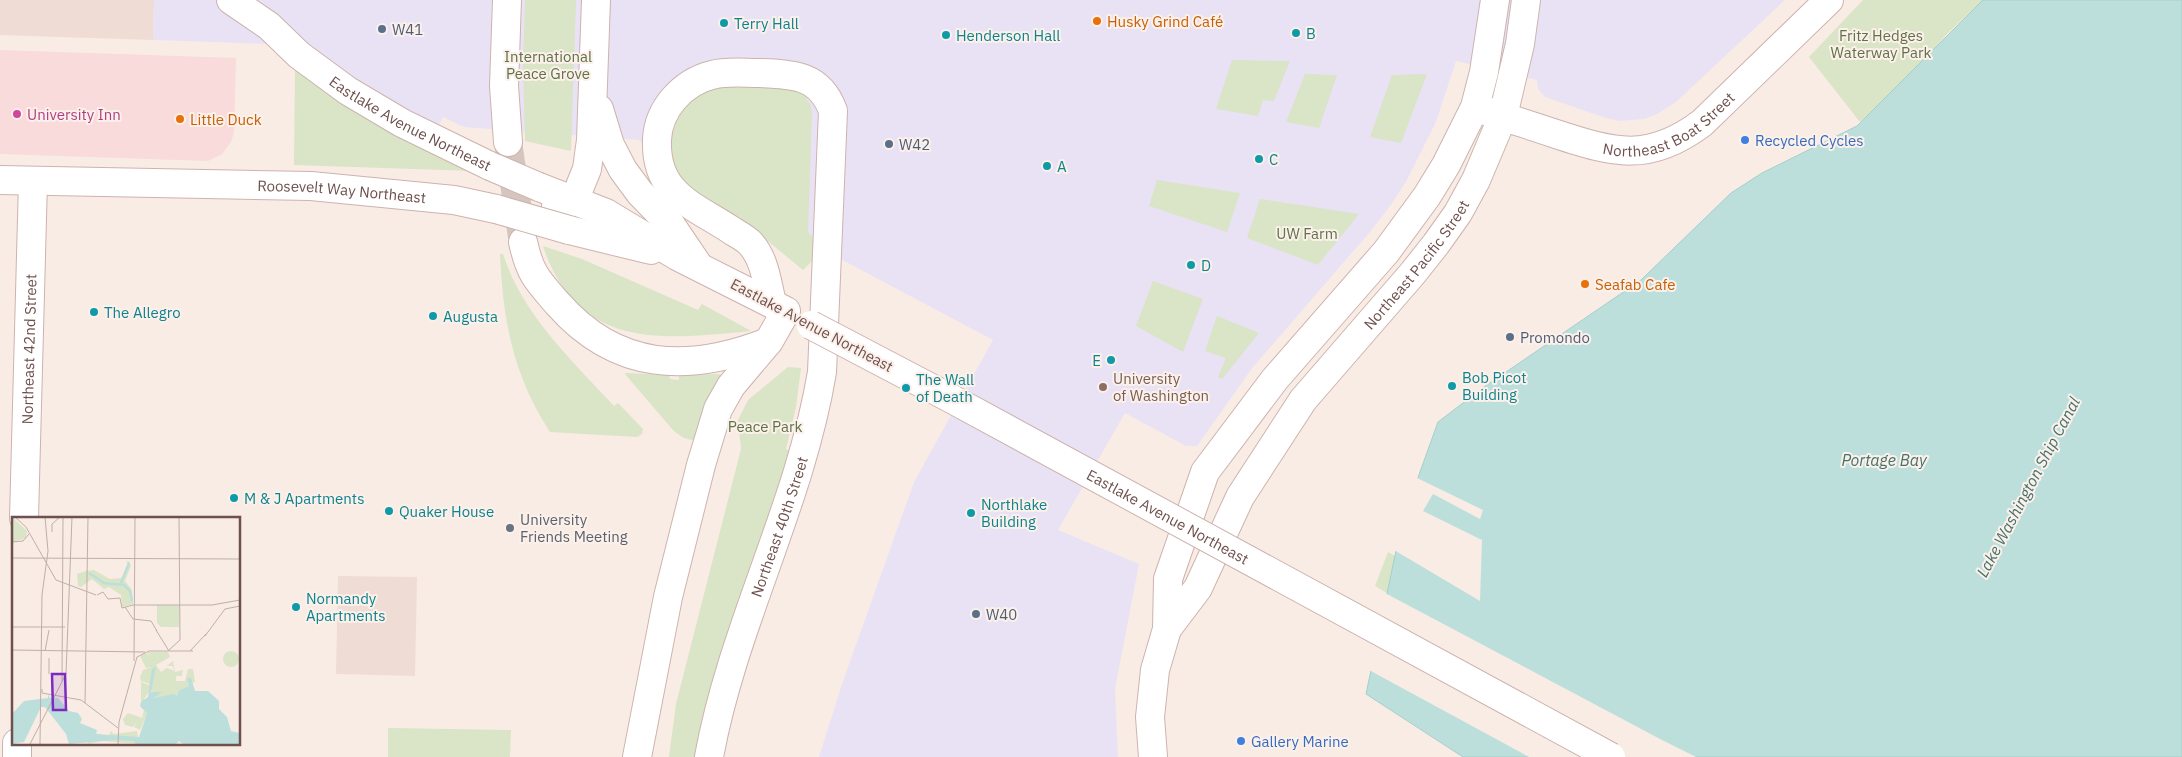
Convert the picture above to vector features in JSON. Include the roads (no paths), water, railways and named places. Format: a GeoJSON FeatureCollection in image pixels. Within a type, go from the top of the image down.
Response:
{"type":"FeatureCollection","features":[{"type":"Feature","properties":{"kind":"main road","name":"Eastlake Avenue Northeast"},"geometry":{"type":"LineString","coordinates":[[231,0],[268,26],[299,55],[348,91],[402,124],[538,187],[606,213],[688,261],[958,402],[1611,757]]}},
{"type":"Feature","properties":{"kind":"main road"},"geometry":{"type":"LineString","coordinates":[[507,0],[504,86],[508,142]]}},
{"type":"Feature","properties":{"kind":"main road"},"geometry":{"type":"LineString","coordinates":[[496,208],[522,202],[554,206],[574,201],[589,155],[596,0]]}},
{"type":"Feature","properties":{"kind":"main road","name":"Northeast Pacific Street"},"geometry":{"type":"LineString","coordinates":[[1167,629],[1168,579],[1205,472],[1275,379],[1407,226],[1446,165],[1475,107],[1484,72],[1495,0]]}},
{"type":"Feature","properties":{"kind":"main road","name":"Northeast Pacific Street"},"geometry":{"type":"LineString","coordinates":[[1167,629],[1198,588],[1240,497],[1303,400],[1436,244],[1458,213],[1476,180],[1503,116],[1520,44],[1526,0]]}},
{"type":"Feature","properties":{"kind":"main road","name":"Northeast Boat Street"},"geometry":{"type":"LineString","coordinates":[[1475,107],[1595,147],[1610,150],[1641,150],[1658,147],[1681,137],[1702,123],[1829,0]]}},
{"type":"Feature","properties":{"kind":"main road","name":"Northeast 40th Street"},"geometry":{"type":"LineString","coordinates":[[708,757],[728,676],[802,465],[817,405],[822,372],[832,111],[829,101],[823,92],[799,76],[727,73],[712,75],[686,87],[666,108],[660,122],[656,152],[660,168],[666,182],[688,205],[750,242],[765,269],[779,307]]}},
{"type":"Feature","properties":{"kind":"main road"},"geometry":{"type":"LineString","coordinates":[[593,92],[610,145],[623,170],[640,193],[670,225],[688,261]]}},
{"type":"Feature","properties":{"kind":"main road","name":"Roosevelt Way Northeast"},"geometry":{"type":"LineString","coordinates":[[0,180],[311,186],[454,200],[496,208],[569,230],[688,261]]}},
{"type":"Feature","properties":{"kind":"main road","name":"Northeast 42nd Street"},"geometry":{"type":"LineString","coordinates":[[24,517],[33,181]]}},
{"type":"Feature","properties":{"kind":"main road"},"geometry":{"type":"LineString","coordinates":[[523,242],[532,274],[567,314],[583,328],[604,342],[641,358],[680,361],[705,360],[742,352],[769,341]]}},
{"type":"Feature","properties":{"kind":"main road"},"geometry":{"type":"LineString","coordinates":[[637,757],[663,623],[701,465],[724,396],[769,341],[779,307]]}},
{"type":"Feature","properties":{"kind":"main road"},"geometry":{"type":"LineString","coordinates":[[1153,757],[1150,717],[1156,670],[1167,629]]}},
{"type":"Feature","properties":{"kind":"main road"},"geometry":{"type":"LineString","coordinates":[[17,744],[17,757]]}},
{"type":"Feature","properties":{"kind":"water","name":"Portage Bay"},"geometry":{"type":"Polygon","coordinates":[[[1983,0],[2182,0],[2182,757],[1463,757],[1366,694],[1402,522],[1438,422],[1484,387],[1641,280],[1731,193],[1762,173],[1857,126],[1983,0]]]}},
{"type":"Feature","properties":{"kind":"tunnel"},"geometry":{"type":"LineString","coordinates":[[508,142],[522,237]]}},
{"type":"Feature","properties":{"kind":"place","name":"Husky Grind Café"},"geometry":{"type":"Point","coordinates":[1097,21]}},
{"type":"Feature","properties":{"kind":"place","name":"Terry Hall"},"geometry":{"type":"Point","coordinates":[724,23]}},
{"type":"Feature","properties":{"kind":"place","name":"W41"},"geometry":{"type":"Point","coordinates":[382,29]}},
{"type":"Feature","properties":{"kind":"place","name":"B"},"geometry":{"type":"Point","coordinates":[1296,33]}},
{"type":"Feature","properties":{"kind":"place","name":"Henderson Hall"},"geometry":{"type":"Point","coordinates":[946,35]}},
{"type":"Feature","properties":{"kind":"place","name":"University Inn"},"geometry":{"type":"Point","coordinates":[17,114]}},
{"type":"Feature","properties":{"kind":"place","name":"Little Duck"},"geometry":{"type":"Point","coordinates":[180,119]}},
{"type":"Feature","properties":{"kind":"place","name":"Recycled Cycles"},"geometry":{"type":"Point","coordinates":[1745,140]}},
{"type":"Feature","properties":{"kind":"place","name":"W42"},"geometry":{"type":"Point","coordinates":[889,144]}},
{"type":"Feature","properties":{"kind":"place","name":"C"},"geometry":{"type":"Point","coordinates":[1259,159]}},
{"type":"Feature","properties":{"kind":"place","name":"A"},"geometry":{"type":"Point","coordinates":[1047,166]}},
{"type":"Feature","properties":{"kind":"place","name":"D"},"geometry":{"type":"Point","coordinates":[1191,265]}},
{"type":"Feature","properties":{"kind":"place","name":"Seafab Cafe"},"geometry":{"type":"Point","coordinates":[1585,284]}},
{"type":"Feature","properties":{"kind":"place","name":"The Allegro"},"geometry":{"type":"Point","coordinates":[94,312]}},
{"type":"Feature","properties":{"kind":"place","name":"Augusta"},"geometry":{"type":"Point","coordinates":[433,316]}},
{"type":"Feature","properties":{"kind":"place","name":"Promondo"},"geometry":{"type":"Point","coordinates":[1510,337]}},
{"type":"Feature","properties":{"kind":"place","name":"E"},"geometry":{"type":"Point","coordinates":[1111,360]}},
{"type":"Feature","properties":{"kind":"place","name":"Bob Picot Building"},"geometry":{"type":"Point","coordinates":[1452,386]}},
{"type":"Feature","properties":{"kind":"place","name":"University of Washington"},"geometry":{"type":"Point","coordinates":[1103,387]}},
{"type":"Feature","properties":{"kind":"place","name":"The Wall of Death"},"geometry":{"type":"Point","coordinates":[906,388]}},
{"type":"Feature","properties":{"kind":"place","name":"M & J Apartments"},"geometry":{"type":"Point","coordinates":[234,498]}},
{"type":"Feature","properties":{"kind":"place","name":"Quaker House"},"geometry":{"type":"Point","coordinates":[389,511]}},
{"type":"Feature","properties":{"kind":"place","name":"Northlake Building"},"geometry":{"type":"Point","coordinates":[971,513]}},
{"type":"Feature","properties":{"kind":"place","name":"University Friends Meeting"},"geometry":{"type":"Point","coordinates":[510,528]}},
{"type":"Feature","properties":{"kind":"place","name":"Normandy Apartments"},"geometry":{"type":"Point","coordinates":[296,607]}},
{"type":"Feature","properties":{"kind":"place","name":"W40"},"geometry":{"type":"Point","coordinates":[976,614]}},
{"type":"Feature","properties":{"kind":"place","name":"Gallery Marine"},"geometry":{"type":"Point","coordinates":[1241,741]}},
{"type":"Feature","properties":{"kind":"park label","name":"Fritz Hedges Waterway Park"},"geometry":{"type":"Point","coordinates":[1881,44]}},
{"type":"Feature","properties":{"kind":"park label","name":"International Peace Grove"},"geometry":{"type":"Point","coordinates":[548,64]}},
{"type":"Feature","properties":{"kind":"park label","name":"UW Farm"},"geometry":{"type":"Point","coordinates":[1307,233]}},
{"type":"Feature","properties":{"kind":"park label","name":"Peace Park"},"geometry":{"type":"Point","coordinates":[765,426]}},
{"type":"Feature","properties":{"kind":"water label","name":"Lake Washington Ship Canal"},"geometry":{"type":"Point","coordinates":[2028,487]}}]}
